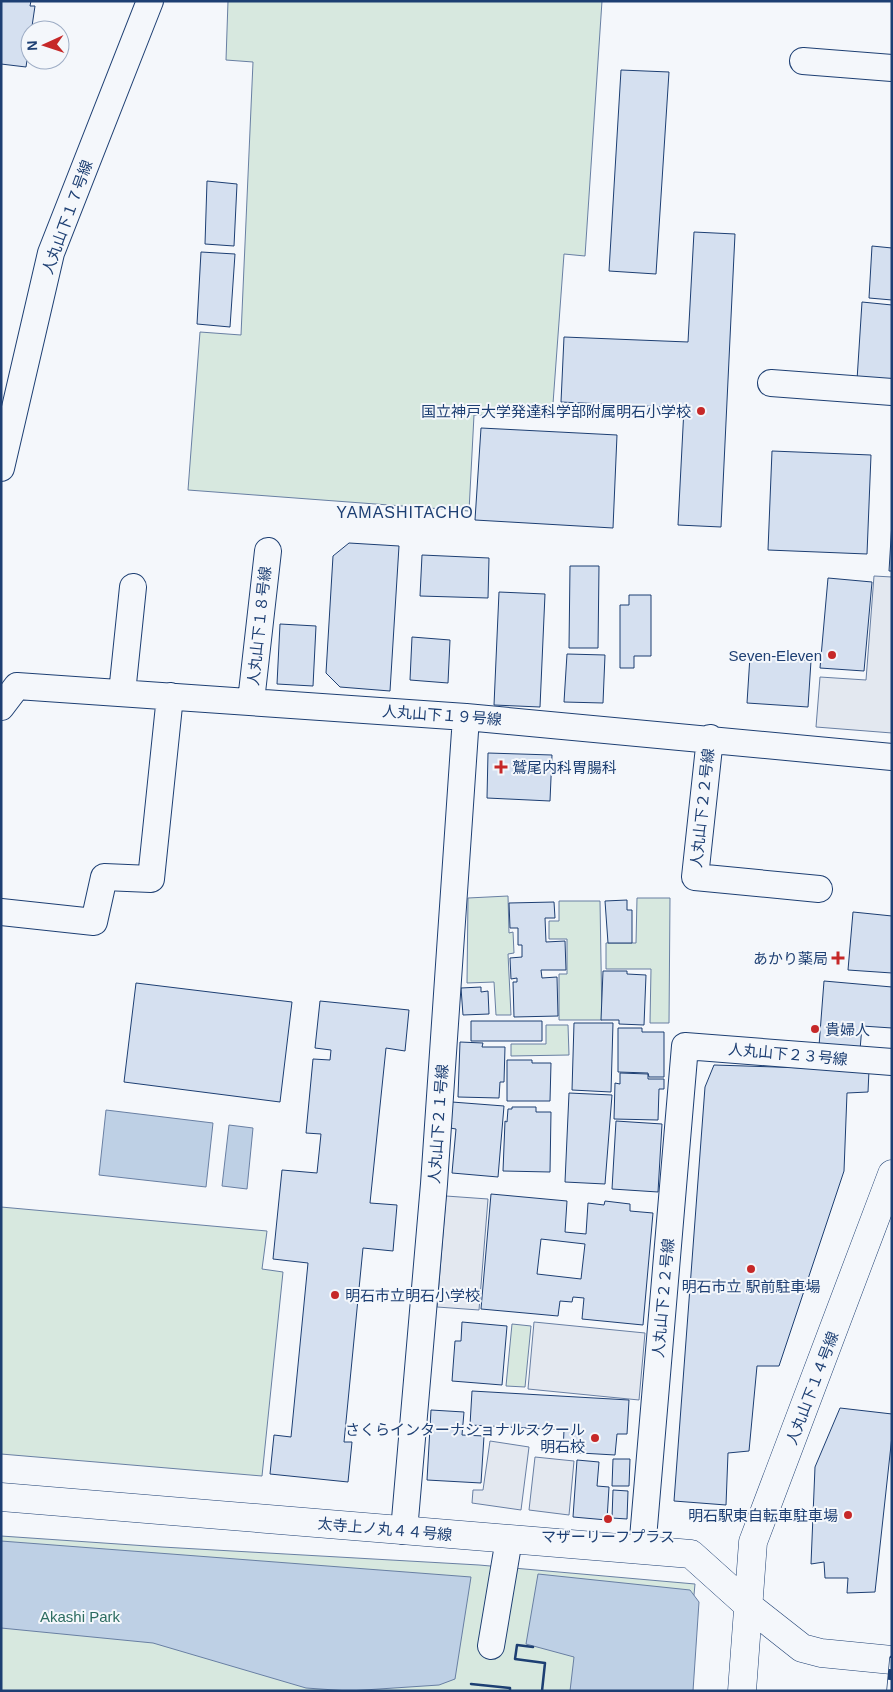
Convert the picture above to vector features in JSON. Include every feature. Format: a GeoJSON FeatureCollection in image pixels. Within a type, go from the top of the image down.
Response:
{"type":"FeatureCollection","features":[{"type":"Feature","properties":{"kind":"street","name":"人丸山下１７号線"},"geometry":{"type":"LineString","coordinates":[[1,468],[51,253],[150,1]]}},
{"type":"Feature","properties":{"kind":"street"},"geometry":{"type":"LineString","coordinates":[[802,61],[892,68]]}},
{"type":"Feature","properties":{"kind":"street"},"geometry":{"type":"LineString","coordinates":[[771,383],[892,392]]}},
{"type":"Feature","properties":{"kind":"street","name":"人丸山下１８号線"},"geometry":{"type":"LineString","coordinates":[[251,701],[268,552]]}},
{"type":"Feature","properties":{"kind":"street"},"geometry":{"type":"LineString","coordinates":[[122,693],[133,587]]}},
{"type":"Feature","properties":{"kind":"street","name":"人丸山下１９号線"},"geometry":{"type":"LineString","coordinates":[[1,707],[17,686],[466,717],[892,756]]}},
{"type":"Feature","properties":{"kind":"street"},"geometry":{"type":"LineString","coordinates":[[1,912],[94,922],[104,877],[151,879],[170,696]]}},
{"type":"Feature","properties":{"kind":"street","name":"人丸山下２１号線"},"geometry":{"type":"LineString","coordinates":[[404,1531],[436,1164],[466,717]]}},
{"type":"Feature","properties":{"kind":"street","name":"人丸山下２２号線"},"geometry":{"type":"LineString","coordinates":[[710,738],[695,877],[820,889]]}},
{"type":"Feature","properties":{"kind":"street","name":"人丸山下２２号線"},"geometry":{"type":"LineString","coordinates":[[642,1550],[685,1046]]}},
{"type":"Feature","properties":{"kind":"street","name":"人丸山下２３号線"},"geometry":{"type":"LineString","coordinates":[[685,1046],[892,1062]]}},
{"type":"Feature","properties":{"kind":"street","name":"人丸山下１４号線"},"geometry":{"type":"LineString","coordinates":[[742,1691],[754,1542],[892,1174]]}},
{"type":"Feature","properties":{"kind":"street","name":"太寺上ノ丸４４号線"},"geometry":{"type":"LineString","coordinates":[[1,1497],[404,1531],[507,1552],[642,1550],[690,1554],[750,1607],[802,1648],[821,1653],[892,1660]]}},
{"type":"Feature","properties":{"kind":"street"},"geometry":{"type":"LineString","coordinates":[[491,1646],[507,1552]]}},
{"type":"Feature","properties":{"kind":"green space"},"geometry":{"type":"Polygon","coordinates":[[[228,1],[602,1],[585,256],[564,254],[552,417],[474,415],[469,511],[188,490],[200,332],[241,335],[253,62],[226,60],[228,1]]]}},
{"type":"Feature","properties":{"kind":"green space"},"geometry":{"type":"Polygon","coordinates":[[[508,896],[509,933],[513,932],[514,953],[508,954],[511,1015],[496,1015],[494,982],[467,983],[468,898],[508,896]]]}},
{"type":"Feature","properties":{"kind":"green space"},"geometry":{"type":"Polygon","coordinates":[[[637,898],[670,898],[669,1023],[650,1023],[651,969],[606,969],[606,943],[636,943],[637,898]]]}},
{"type":"Feature","properties":{"kind":"green space"},"geometry":{"type":"Polygon","coordinates":[[[559,901],[600,901],[602,1020],[559,1020],[559,974],[567,974],[567,939],[549,939],[549,921],[559,921],[559,901]]]}},
{"type":"Feature","properties":{"kind":"green space"},"geometry":{"type":"Polygon","coordinates":[[[546,1025],[568,1025],[569,1055],[511,1056],[511,1044],[546,1044],[546,1025]]]}},
{"type":"Feature","properties":{"kind":"green space"},"geometry":{"type":"Polygon","coordinates":[[[1,1207],[267,1231],[262,1269],[283,1272],[262,1476],[1,1454],[1,1207]]]}},
{"type":"Feature","properties":{"kind":"green space"},"geometry":{"type":"Polygon","coordinates":[[[512,1324],[531,1326],[525,1387],[506,1386],[512,1324]]]}},
{"type":"Feature","properties":{"kind":"green space","name":"Akashi Park"},"geometry":{"type":"Polygon","coordinates":[[[1,1536],[479,1565],[695,1584],[685,1691],[1,1691],[1,1536]]]}},
{"type":"Feature","properties":{"kind":"shaded area"},"geometry":{"type":"Polygon","coordinates":[[[874,576],[892,577],[892,733],[816,727],[820,677],[866,680],[874,576]]]}},
{"type":"Feature","properties":{"kind":"shaded area"},"geometry":{"type":"Polygon","coordinates":[[[446,1196],[488,1199],[479,1310],[437,1307],[446,1196]]]}},
{"type":"Feature","properties":{"kind":"shaded area"},"geometry":{"type":"Polygon","coordinates":[[[534,1322],[645,1333],[639,1400],[528,1389],[534,1322]]]}},
{"type":"Feature","properties":{"kind":"shaded area"},"geometry":{"type":"Polygon","coordinates":[[[490,1441],[529,1447],[521,1510],[472,1503],[473,1490],[483,1490],[490,1441]]]}},
{"type":"Feature","properties":{"kind":"shaded area"},"geometry":{"type":"Polygon","coordinates":[[[535,1457],[574,1461],[569,1515],[529,1510],[535,1457]]]}},
{"type":"Feature","properties":{"kind":"water"},"geometry":{"type":"Polygon","coordinates":[[[106,1110],[213,1123],[206,1187],[99,1175],[106,1110]]]}},
{"type":"Feature","properties":{"kind":"water"},"geometry":{"type":"Polygon","coordinates":[[[229,1125],[253,1128],[247,1189],[222,1186],[229,1125]]]}},
{"type":"Feature","properties":{"kind":"water"},"geometry":{"type":"Polygon","coordinates":[[[1,1541],[471,1577],[455,1679],[439,1685],[349,1691],[306,1688],[153,1643],[1,1628],[1,1541]]]}},
{"type":"Feature","properties":{"kind":"water"},"geometry":{"type":"Polygon","coordinates":[[[538,1574],[690,1590],[699,1602],[693,1691],[570,1691],[574,1657],[526,1644],[538,1574]]]}},
{"type":"Feature","properties":{"kind":"building"},"geometry":{"type":"Polygon","coordinates":[[[1,1],[31,1],[30,6],[35,6],[33,20],[20,20],[20,66],[1,64],[1,1]]]}},
{"type":"Feature","properties":{"kind":"building"},"geometry":{"type":"Polygon","coordinates":[[[621,70],[669,72],[656,274],[609,271],[621,70]]]}},
{"type":"Feature","properties":{"kind":"building"},"geometry":{"type":"Polygon","coordinates":[[[207,181],[237,184],[234,246],[205,244],[207,181]]]}},
{"type":"Feature","properties":{"kind":"building"},"geometry":{"type":"Polygon","coordinates":[[[694,232],[735,234],[721,527],[678,525],[684,408],[561,402],[564,337],[688,342],[694,232]]]}},
{"type":"Feature","properties":{"kind":"building"},"geometry":{"type":"Polygon","coordinates":[[[872,246],[892,248],[892,300],[869,298],[872,246]]]}},
{"type":"Feature","properties":{"kind":"building"},"geometry":{"type":"Polygon","coordinates":[[[201,252],[235,254],[230,327],[197,324],[201,252]]]}},
{"type":"Feature","properties":{"kind":"building"},"geometry":{"type":"Polygon","coordinates":[[[862,302],[892,305],[892,384],[857,380],[862,302]]]}},
{"type":"Feature","properties":{"kind":"building"},"geometry":{"type":"Polygon","coordinates":[[[481,428],[617,435],[613,528],[475,520],[481,428]]]}},
{"type":"Feature","properties":{"kind":"building"},"geometry":{"type":"Polygon","coordinates":[[[772,451],[871,455],[867,554],[768,550],[772,451]]]}},
{"type":"Feature","properties":{"kind":"building"},"geometry":{"type":"Polygon","coordinates":[[[892,522],[892,571],[889,571],[892,522]]]}},
{"type":"Feature","properties":{"kind":"building"},"geometry":{"type":"Polygon","coordinates":[[[349,543],[399,546],[390,691],[340,687],[326,673],[333,556],[349,543]]]}},
{"type":"Feature","properties":{"kind":"building"},"geometry":{"type":"Polygon","coordinates":[[[422,555],[489,558],[488,598],[420,596],[422,555]]]}},
{"type":"Feature","properties":{"kind":"building"},"geometry":{"type":"Polygon","coordinates":[[[570,566],[599,566],[598,648],[569,648],[570,566]]]}},
{"type":"Feature","properties":{"kind":"building"},"geometry":{"type":"Polygon","coordinates":[[[828,578],[872,582],[864,671],[820,668],[828,578]]]}},
{"type":"Feature","properties":{"kind":"building"},"geometry":{"type":"Polygon","coordinates":[[[499,592],[545,594],[540,707],[494,705],[499,592]]]}},
{"type":"Feature","properties":{"kind":"building"},"geometry":{"type":"Polygon","coordinates":[[[629,595],[651,595],[651,656],[634,656],[634,668],[620,668],[620,605],[629,605],[629,595]]]}},
{"type":"Feature","properties":{"kind":"building"},"geometry":{"type":"Polygon","coordinates":[[[280,624],[316,626],[313,686],[277,684],[280,624]]]}},
{"type":"Feature","properties":{"kind":"building"},"geometry":{"type":"Polygon","coordinates":[[[412,637],[450,640],[448,683],[410,680],[412,637]]]}},
{"type":"Feature","properties":{"kind":"building"},"geometry":{"type":"Polygon","coordinates":[[[567,654],[605,655],[603,703],[564,702],[567,654]]]}},
{"type":"Feature","properties":{"kind":"building"},"geometry":{"type":"Polygon","coordinates":[[[750,656],[811,661],[808,707],[747,703],[750,656]]]}},
{"type":"Feature","properties":{"kind":"building"},"geometry":{"type":"Polygon","coordinates":[[[488,753],[552,755],[550,801],[487,798],[488,753]]]}},
{"type":"Feature","properties":{"kind":"building"},"geometry":{"type":"Polygon","coordinates":[[[627,900],[627,910],[632,910],[632,943],[608,943],[605,901],[627,900]]]}},
{"type":"Feature","properties":{"kind":"building"},"geometry":{"type":"Polygon","coordinates":[[[554,902],[555,918],[545,918],[546,942],[565,941],[566,970],[541,970],[542,978],[557,977],[558,1016],[514,1017],[513,982],[517,982],[517,978],[511,979],[510,958],[522,957],[522,945],[518,945],[518,928],[510,928],[509,903],[554,902]]]}},
{"type":"Feature","properties":{"kind":"building"},"geometry":{"type":"Polygon","coordinates":[[[853,912],[892,916],[892,973],[848,970],[853,912]]]}},
{"type":"Feature","properties":{"kind":"building"},"geometry":{"type":"Polygon","coordinates":[[[603,971],[627,971],[627,974],[646,975],[644,1025],[619,1024],[619,1020],[601,1020],[603,971]]]}},
{"type":"Feature","properties":{"kind":"building"},"geometry":{"type":"Polygon","coordinates":[[[824,981],[892,987],[892,1028],[862,1026],[860,1050],[819,1046],[824,981]]]}},
{"type":"Feature","properties":{"kind":"building"},"geometry":{"type":"Polygon","coordinates":[[[136,983],[292,1002],[280,1102],[124,1082],[136,983]]]}},
{"type":"Feature","properties":{"kind":"building"},"geometry":{"type":"Polygon","coordinates":[[[481,987],[481,992],[488,991],[489,1014],[463,1015],[461,988],[481,987]]]}},
{"type":"Feature","properties":{"kind":"building"},"geometry":{"type":"Polygon","coordinates":[[[320,1001],[409,1010],[405,1051],[386,1048],[370,1203],[397,1205],[393,1251],[363,1248],[344,1442],[352,1442],[348,1482],[270,1474],[274,1435],[291,1437],[308,1263],[273,1259],[282,1170],[317,1173],[321,1134],[306,1133],[313,1059],[330,1060],[331,1050],[315,1048],[320,1001]]]}},
{"type":"Feature","properties":{"kind":"building"},"geometry":{"type":"Polygon","coordinates":[[[471,1021],[542,1021],[542,1041],[471,1041],[471,1021]]]}},
{"type":"Feature","properties":{"kind":"building"},"geometry":{"type":"Polygon","coordinates":[[[574,1023],[613,1023],[611,1092],[572,1090],[574,1023]]]}},
{"type":"Feature","properties":{"kind":"building"},"geometry":{"type":"Polygon","coordinates":[[[618,1028],[642,1028],[642,1032],[664,1032],[664,1077],[649,1077],[648,1073],[618,1072],[618,1028]]]}},
{"type":"Feature","properties":{"kind":"building"},"geometry":{"type":"Polygon","coordinates":[[[460,1042],[483,1043],[482,1047],[505,1047],[504,1082],[500,1082],[499,1098],[458,1097],[460,1042]]]}},
{"type":"Feature","properties":{"kind":"building"},"geometry":{"type":"Polygon","coordinates":[[[507,1060],[532,1060],[532,1063],[551,1063],[550,1101],[507,1101],[507,1060]]]}},
{"type":"Feature","properties":{"kind":"building","name":"明石市立 駅前駐車場"},"geometry":{"type":"Polygon","coordinates":[[[714,1065],[869,1070],[868,1092],[847,1093],[844,1171],[779,1366],[757,1366],[749,1451],[728,1453],[726,1505],[674,1501],[705,1087],[714,1065]]]}},
{"type":"Feature","properties":{"kind":"building"},"geometry":{"type":"Polygon","coordinates":[[[620,1073],[648,1074],[648,1079],[664,1079],[664,1089],[659,1089],[658,1120],[614,1119],[615,1083],[620,1084],[620,1073]]]}},
{"type":"Feature","properties":{"kind":"building"},"geometry":{"type":"Polygon","coordinates":[[[569,1093],[612,1095],[605,1184],[565,1182],[569,1093]]]}},
{"type":"Feature","properties":{"kind":"building"},"geometry":{"type":"Polygon","coordinates":[[[452,1102],[504,1106],[498,1177],[452,1173],[456,1129],[450,1128],[452,1102]]]}},
{"type":"Feature","properties":{"kind":"building"},"geometry":{"type":"Polygon","coordinates":[[[512,1107],[536,1107],[536,1112],[551,1112],[550,1172],[503,1171],[505,1121],[507,1122],[508,1109],[512,1109],[512,1107]]]}},
{"type":"Feature","properties":{"kind":"building"},"geometry":{"type":"Polygon","coordinates":[[[616,1121],[662,1124],[658,1192],[612,1189],[616,1121]]]}},
{"type":"Feature","properties":{"kind":"building"},"geometry":{"type":"Polygon","coordinates":[[[491,1194],[567,1201],[565,1232],[586,1234],[588,1203],[604,1205],[605,1201],[630,1204],[630,1211],[653,1213],[643,1325],[582,1319],[584,1298],[573,1297],[572,1302],[560,1301],[558,1316],[481,1309],[491,1194]],[[541,1239],[537,1274],[581,1279],[585,1244],[541,1239]]]}},
{"type":"Feature","properties":{"kind":"building"},"geometry":{"type":"Polygon","coordinates":[[[462,1322],[507,1326],[502,1385],[452,1381],[455,1341],[461,1341],[462,1322]]]}},
{"type":"Feature","properties":{"kind":"building"},"geometry":{"type":"Polygon","coordinates":[[[472,1391],[629,1400],[627,1434],[617,1434],[615,1455],[563,1452],[564,1430],[470,1425],[472,1391]]]}},
{"type":"Feature","properties":{"kind":"building","name":"明石駅東自転車駐車場"},"geometry":{"type":"Polygon","coordinates":[[[840,1408],[892,1414],[892,1436],[875,1592],[847,1593],[848,1578],[825,1578],[824,1562],[811,1564],[815,1467],[840,1408]]]}},
{"type":"Feature","properties":{"kind":"building"},"geometry":{"type":"Polygon","coordinates":[[[431,1410],[464,1412],[462,1435],[484,1436],[481,1483],[427,1480],[431,1410]]]}},
{"type":"Feature","properties":{"kind":"building"},"geometry":{"type":"Polygon","coordinates":[[[613,1459],[630,1459],[629,1486],[612,1486],[613,1459]]]}},
{"type":"Feature","properties":{"kind":"building"},"geometry":{"type":"Polygon","coordinates":[[[577,1460],[599,1462],[597,1486],[609,1487],[607,1520],[573,1517],[577,1460]]]}},
{"type":"Feature","properties":{"kind":"building"},"geometry":{"type":"Polygon","coordinates":[[[613,1490],[628,1491],[627,1519],[612,1518],[613,1490]]]}},
{"type":"Feature","properties":{"kind":"railway"},"geometry":{"type":"LineString","coordinates":[[889,1691],[892,1658]]}},
{"type":"Feature","properties":{"kind":"wall"},"geometry":{"type":"LineString","coordinates":[[533,1647],[517,1645],[515,1659],[545,1663],[542,1691]]}},
{"type":"Feature","properties":{"kind":"wall"},"geometry":{"type":"LineString","coordinates":[[471,1684],[510,1688],[510,1691]]}},
{"type":"Feature","properties":{"kind":"place","name":"国立神戸大学発達科学部附属明石小学校"},"geometry":{"type":"Point","coordinates":[701,411]}},
{"type":"Feature","properties":{"kind":"place","name":"Seven-Eleven"},"geometry":{"type":"Point","coordinates":[832,655]}},
{"type":"Feature","properties":{"kind":"place","name":"鷲尾内科胃腸科"},"geometry":{"type":"Point","coordinates":[501,767]}},
{"type":"Feature","properties":{"kind":"place","name":"あかり薬局"},"geometry":{"type":"Point","coordinates":[838,958]}},
{"type":"Feature","properties":{"kind":"place","name":"貴婦人"},"geometry":{"type":"Point","coordinates":[815,1029]}},
{"type":"Feature","properties":{"kind":"place","name":"明石市立 駅前駐車場"},"geometry":{"type":"Point","coordinates":[751,1269]}},
{"type":"Feature","properties":{"kind":"place","name":"明石市立明石小学校"},"geometry":{"type":"Point","coordinates":[335,1295]}},
{"type":"Feature","properties":{"kind":"place","name":"さくらインターナショナルスクール 明石校"},"geometry":{"type":"Point","coordinates":[595,1438]}},
{"type":"Feature","properties":{"kind":"place","name":"明石駅東自転車駐車場"},"geometry":{"type":"Point","coordinates":[848,1515]}},
{"type":"Feature","properties":{"kind":"place","name":"マザーリーフプラス"},"geometry":{"type":"Point","coordinates":[608,1519]}},
{"type":"Feature","properties":{"kind":"district","name":"YAMASHITACHO"},"geometry":{"type":"Point","coordinates":[405,512]}}]}
